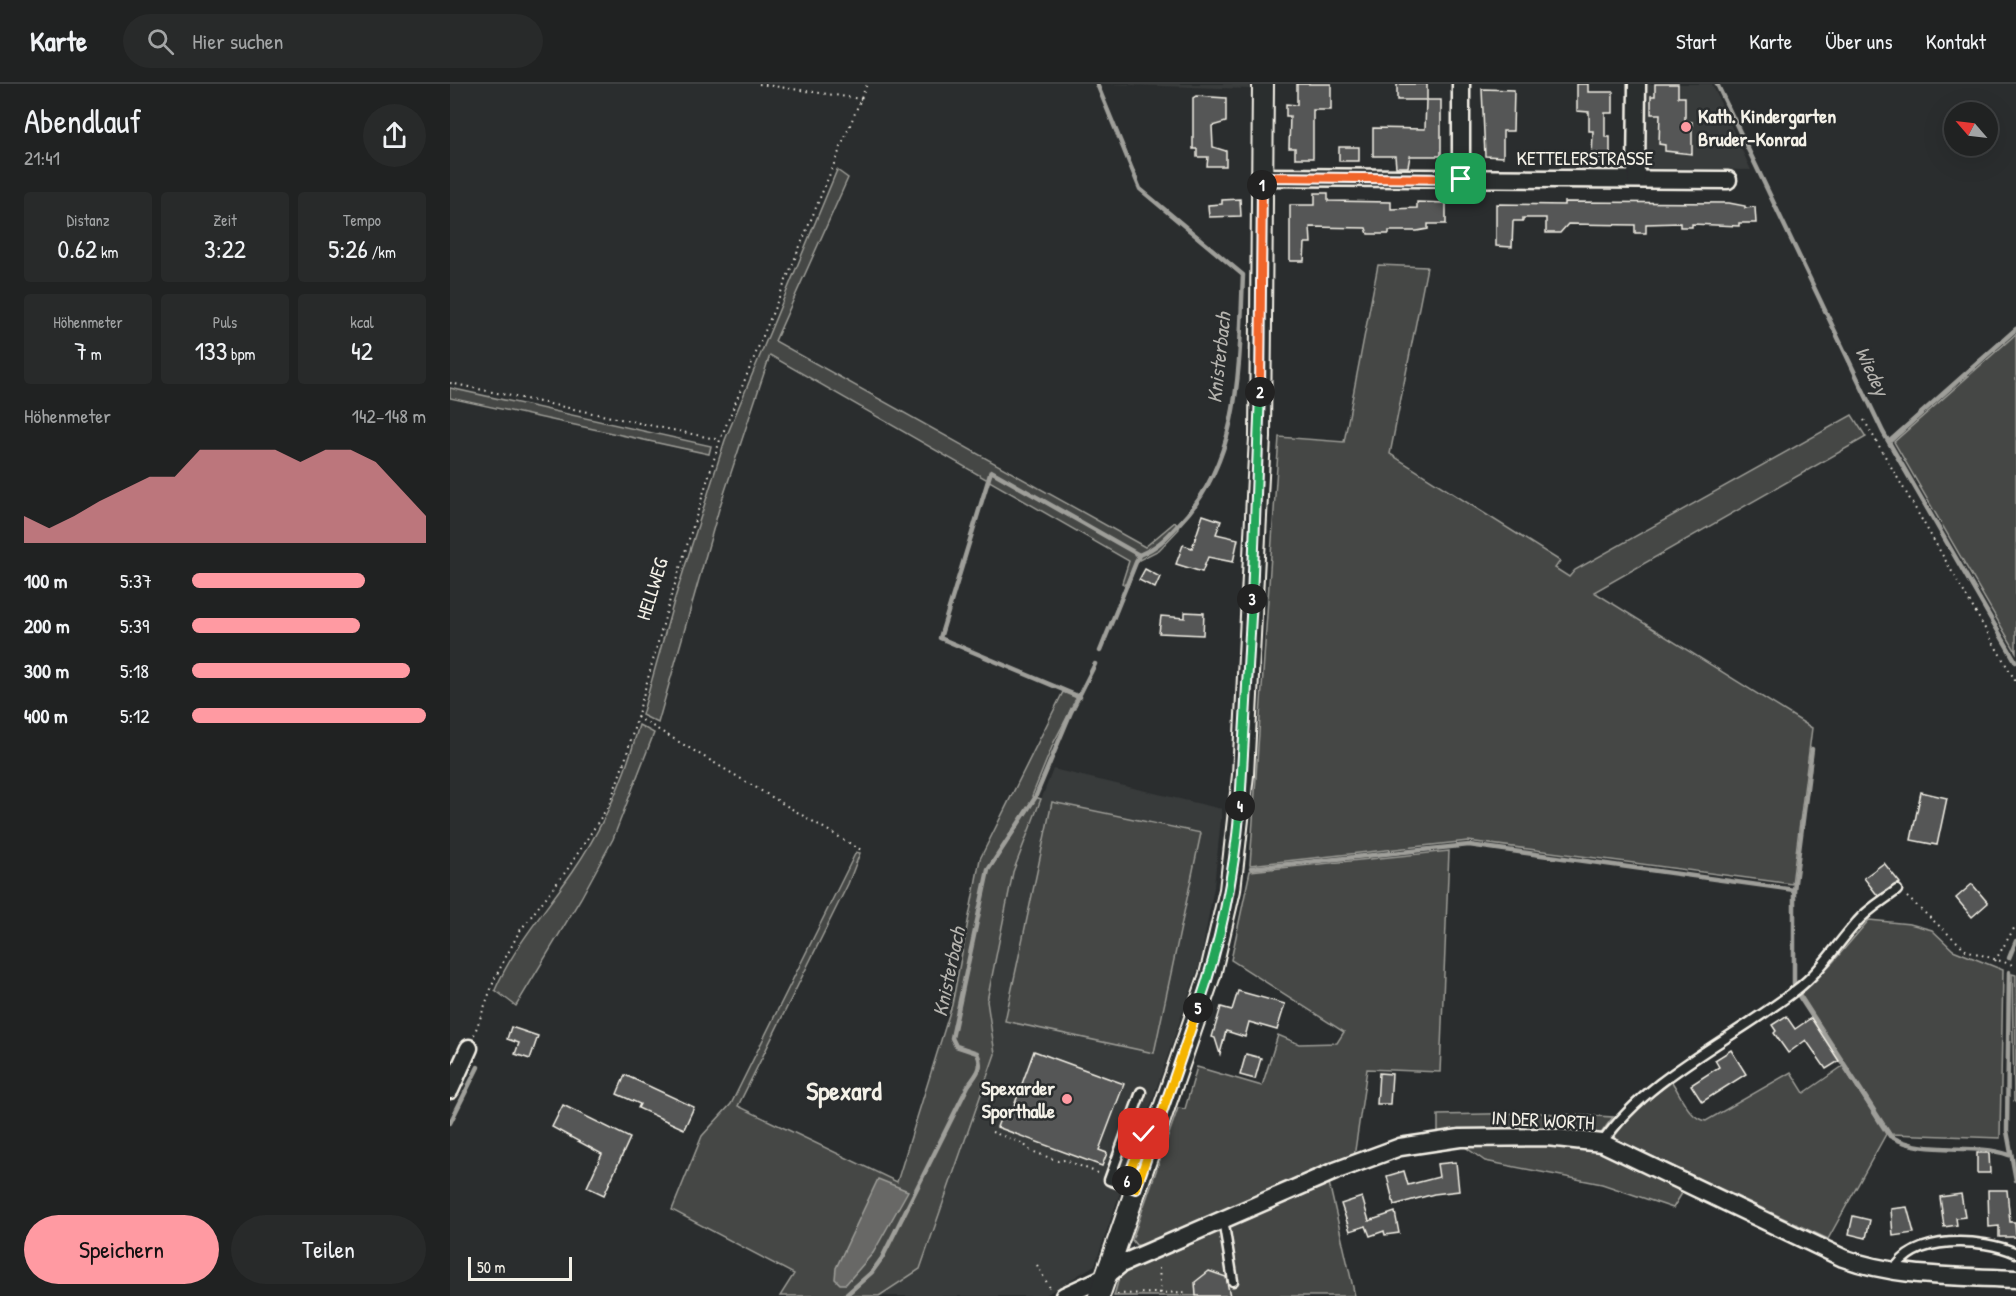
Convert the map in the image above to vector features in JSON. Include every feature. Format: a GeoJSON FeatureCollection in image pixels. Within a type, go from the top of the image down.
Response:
{"type":"FeatureCollection","features":[{"type":"Feature","properties":{"kind":"street"},"geometry":{"type":"LineString","coordinates":[[1105,1289],[1136,1189],[1210,975],[1230,890],[1238,834],[1260,437],[1263,84]]}},
{"type":"Feature","properties":{"kind":"street"},"geometry":{"type":"LineString","coordinates":[[1461,84],[1461,179]]}},
{"type":"Feature","properties":{"kind":"street"},"geometry":{"type":"LineString","coordinates":[[1636,179],[1637,84]]}},
{"type":"Feature","properties":{"kind":"street","name":"KETTELERSTRASSE"},"geometry":{"type":"LineString","coordinates":[[1262,177],[1728,180]]}},
{"type":"Feature","properties":{"kind":"street"},"geometry":{"type":"LineString","coordinates":[[450,1090],[469,1048]]}},
{"type":"Feature","properties":{"kind":"street","name":"IN DER WORTH"},"geometry":{"type":"LineString","coordinates":[[1064,1296],[1105,1289],[1121,1264],[1223,1219],[1400,1147],[1460,1138],[1547,1137],[1602,1143],[1843,1258],[1869,1267],[1893,1272],[2016,1279]]}},
{"type":"Feature","properties":{"kind":"lane"},"geometry":{"type":"LineString","coordinates":[[1602,1143],[1613,1127],[1654,1088],[1798,989],[1828,959],[1858,920],[1897,890]]}},
{"type":"Feature","properties":{"kind":"lane"},"geometry":{"type":"LineString","coordinates":[[1136,1189],[1104,1178],[1141,1092]]}},
{"type":"Feature","properties":{"kind":"lane"},"geometry":{"type":"LineString","coordinates":[[1223,1219],[1233,1281]]}},
{"type":"Feature","properties":{"kind":"lane"},"geometry":{"type":"LineString","coordinates":[[1893,1272],[1905,1256],[1930,1246],[1976,1243],[2016,1252]]}},
{"type":"Feature","properties":{"kind":"path"},"geometry":{"type":"LineString","coordinates":[[759,84],[861,99]]}},
{"type":"Feature","properties":{"kind":"path","name":"HELLWEG"},"geometry":{"type":"LineString","coordinates":[[469,1048],[495,978],[519,932],[567,870],[609,805],[720,440],[867,84]]}},
{"type":"Feature","properties":{"kind":"path"},"geometry":{"type":"LineString","coordinates":[[450,383],[720,440]]}},
{"type":"Feature","properties":{"kind":"path"},"geometry":{"type":"LineString","coordinates":[[1864,420],[2016,682]]}},
{"type":"Feature","properties":{"kind":"path"},"geometry":{"type":"LineString","coordinates":[[637,717],[861,850]]}},
{"type":"Feature","properties":{"kind":"path"},"geometry":{"type":"LineString","coordinates":[[1897,890],[1917,904],[1966,950],[2016,966]]}},
{"type":"Feature","properties":{"kind":"path"},"geometry":{"type":"LineString","coordinates":[[1995,961],[2016,925]]}},
{"type":"Feature","properties":{"kind":"path"},"geometry":{"type":"LineString","coordinates":[[992,1132],[1024,1144],[1029,1150],[1058,1161],[1065,1160],[1098,1171],[1104,1178]]}},
{"type":"Feature","properties":{"kind":"path"},"geometry":{"type":"LineString","coordinates":[[1037,1265],[1048,1285]]}},
{"type":"Feature","properties":{"kind":"path"},"geometry":{"type":"LineString","coordinates":[[1159,1268],[1160,1294]]}},
{"type":"Feature","properties":{"kind":"path"},"geometry":{"type":"LineString","coordinates":[[1105,1289],[1160,1294],[1189,1292]]}},
{"type":"Feature","properties":{"kind":"shaded area"},"geometry":{"type":"Polygon","coordinates":[[[1103,84],[1249,84],[1249,89],[1103,84]]]}},
{"type":"Feature","properties":{"kind":"shaded area","name":"Kath. Kindergarten Bruder-Konrad"},"geometry":{"type":"Polygon","coordinates":[[[1641,84],[1712,84],[1751,170],[1641,169],[1641,84]]]}},
{"type":"Feature","properties":{"kind":"shaded area"},"geometry":{"type":"Polygon","coordinates":[[[837,170],[848,178],[775,341],[1145,547],[1175,522],[1179,529],[1159,550],[1137,561],[1128,586],[1122,583],[1129,561],[770,355],[719,509],[658,723],[642,715],[674,601],[725,440],[837,170]]]}},
{"type":"Feature","properties":{"kind":"shaded area"},"geometry":{"type":"Polygon","coordinates":[[[1378,265],[1427,267],[1390,454],[1560,561],[1555,568],[1569,577],[1575,570],[1852,415],[1866,437],[1594,592],[1812,728],[1792,884],[1468,841],[1250,865],[1279,437],[1344,442],[1378,265]]]}},
{"type":"Feature","properties":{"kind":"shaded area"},"geometry":{"type":"Polygon","coordinates":[[[2016,334],[2016,652],[1894,442],[2016,334]]]}},
{"type":"Feature","properties":{"kind":"shaded area"},"geometry":{"type":"Polygon","coordinates":[[[450,388],[711,446],[709,454],[450,398],[450,388]]]}},
{"type":"Feature","properties":{"kind":"shaded area"},"geometry":{"type":"Polygon","coordinates":[[[1063,692],[1077,698],[1054,742],[1032,796],[1041,799],[1013,872],[987,1001],[995,1054],[920,1269],[879,1296],[780,1296],[794,1274],[672,1210],[702,1136],[731,1104],[856,852],[860,853],[848,884],[738,1106],[897,1182],[952,1005],[980,859],[1063,692]]]}},
{"type":"Feature","properties":{"kind":"shaded area"},"geometry":{"type":"Polygon","coordinates":[[[639,725],[654,733],[613,839],[581,898],[516,1006],[495,990],[511,958],[573,871],[604,819],[620,783],[639,725]]]}},
{"type":"Feature","properties":{"kind":"shaded area"},"geometry":{"type":"Polygon","coordinates":[[[1053,769],[1222,809],[1214,887],[1200,963],[1095,1265],[1044,1296],[879,1296],[920,1269],[995,1054],[987,1001],[1013,872],[1053,769]]]}},
{"type":"Feature","properties":{"kind":"shaded area"},"geometry":{"type":"Polygon","coordinates":[[[1052,802],[1201,833],[1154,1053],[1005,1021],[1052,802]]]}},
{"type":"Feature","properties":{"kind":"shaded area"},"geometry":{"type":"Polygon","coordinates":[[[1449,851],[1440,1072],[1367,1069],[1354,1157],[1143,1246],[1136,1245],[1132,1240],[1178,1108],[1185,1109],[1197,1067],[1262,1086],[1278,1035],[1299,1044],[1337,1043],[1344,1032],[1231,960],[1250,871],[1449,851]]]}},
{"type":"Feature","properties":{"kind":"shaded area"},"geometry":{"type":"Polygon","coordinates":[[[1869,920],[1910,924],[1932,930],[1953,950],[2003,970],[2000,1138],[1891,1134],[1800,993],[1833,962],[1869,920]]]}},
{"type":"Feature","properties":{"kind":"shaded area"},"geometry":{"type":"Polygon","coordinates":[[[2012,974],[2016,975],[2016,1103],[2014,1101],[2012,974]]]}},
{"type":"Feature","properties":{"kind":"shaded area"},"geometry":{"type":"Polygon","coordinates":[[[1843,1066],[1886,1134],[1828,1239],[1613,1138],[1638,1107],[1672,1082],[1690,1111],[1706,1121],[1791,1072],[1804,1093],[1843,1066]]]}},
{"type":"Feature","properties":{"kind":"shaded area"},"geometry":{"type":"Polygon","coordinates":[[[1539,1113],[1613,1117],[1599,1136],[1551,1130],[1438,1133],[1438,1115],[1539,1113]]]}},
{"type":"Feature","properties":{"kind":"shaded area"},"geometry":{"type":"Polygon","coordinates":[[[1550,1143],[1601,1149],[1684,1190],[1673,1208],[1602,1184],[1485,1161],[1461,1144],[1550,1143]]]}},
{"type":"Feature","properties":{"kind":"shaded area"},"geometry":{"type":"Polygon","coordinates":[[[878,1179],[908,1191],[873,1253],[846,1284],[840,1284],[835,1279],[836,1268],[878,1179]]]}},
{"type":"Feature","properties":{"kind":"shaded area"},"geometry":{"type":"Polygon","coordinates":[[[1329,1183],[1355,1296],[1114,1296],[1120,1274],[1152,1257],[1329,1183]]]}},
{"type":"Feature","properties":{"kind":"building"},"geometry":{"type":"Polygon","coordinates":[[[1297,84],[1331,84],[1331,110],[1313,110],[1313,158],[1295,158],[1295,148],[1289,148],[1290,116],[1286,116],[1286,104],[1297,105],[1297,84]]]}},
{"type":"Feature","properties":{"kind":"building"},"geometry":{"type":"Polygon","coordinates":[[[1397,84],[1427,84],[1427,100],[1441,100],[1441,156],[1410,156],[1408,167],[1396,167],[1395,156],[1373,156],[1373,128],[1425,129],[1426,100],[1397,100],[1397,84]]]}},
{"type":"Feature","properties":{"kind":"building"},"geometry":{"type":"Polygon","coordinates":[[[1577,84],[1588,84],[1588,92],[1613,92],[1613,113],[1605,113],[1605,137],[1610,137],[1610,158],[1592,158],[1593,131],[1589,131],[1589,112],[1577,111],[1577,84]]]}},
{"type":"Feature","properties":{"kind":"building"},"geometry":{"type":"Polygon","coordinates":[[[1655,84],[1678,84],[1678,97],[1685,97],[1685,121],[1692,122],[1692,154],[1665,151],[1665,145],[1659,144],[1660,114],[1651,114],[1651,96],[1655,96],[1655,84]]]}},
{"type":"Feature","properties":{"kind":"building"},"geometry":{"type":"Polygon","coordinates":[[[1482,89],[1514,90],[1513,131],[1503,131],[1503,157],[1485,156],[1482,89]]]}},
{"type":"Feature","properties":{"kind":"building"},"geometry":{"type":"Polygon","coordinates":[[[1196,96],[1226,98],[1226,122],[1212,126],[1213,147],[1226,151],[1226,166],[1207,166],[1208,157],[1197,157],[1197,149],[1193,149],[1193,98],[1196,96]]]}},
{"type":"Feature","properties":{"kind":"building"},"geometry":{"type":"Polygon","coordinates":[[[1339,147],[1359,147],[1359,161],[1339,161],[1339,147]]]}},
{"type":"Feature","properties":{"kind":"building"},"geometry":{"type":"Polygon","coordinates":[[[1315,193],[1328,193],[1328,201],[1391,202],[1391,209],[1417,208],[1417,202],[1446,203],[1446,224],[1428,224],[1428,229],[1389,231],[1389,234],[1368,234],[1366,228],[1310,227],[1311,243],[1305,243],[1304,261],[1290,261],[1290,205],[1315,205],[1315,193]]]}},
{"type":"Feature","properties":{"kind":"building"},"geometry":{"type":"Polygon","coordinates":[[[1240,199],[1241,216],[1209,217],[1208,205],[1222,204],[1222,200],[1240,199]]]}},
{"type":"Feature","properties":{"kind":"building"},"geometry":{"type":"Polygon","coordinates":[[[1564,202],[1729,203],[1745,206],[1745,208],[1755,207],[1756,223],[1739,223],[1739,226],[1692,224],[1692,227],[1680,227],[1680,223],[1646,224],[1646,233],[1635,233],[1635,225],[1568,224],[1560,233],[1546,233],[1546,218],[1523,218],[1523,221],[1513,221],[1512,247],[1496,246],[1496,204],[1564,205],[1564,202]]]}},
{"type":"Feature","properties":{"kind":"building"},"geometry":{"type":"Polygon","coordinates":[[[1203,515],[1221,521],[1216,534],[1238,539],[1233,562],[1208,557],[1202,572],[1176,564],[1183,545],[1192,548],[1203,515]]]}},
{"type":"Feature","properties":{"kind":"building"},"geometry":{"type":"Polygon","coordinates":[[[1145,569],[1160,577],[1155,588],[1139,580],[1145,569]]]}},
{"type":"Feature","properties":{"kind":"building"},"geometry":{"type":"Polygon","coordinates":[[[1185,612],[1204,613],[1203,635],[1159,633],[1161,616],[1185,618],[1185,612]]]}},
{"type":"Feature","properties":{"kind":"building"},"geometry":{"type":"Polygon","coordinates":[[[1921,792],[1947,798],[1937,845],[1911,840],[1921,792]]]}},
{"type":"Feature","properties":{"kind":"building"},"geometry":{"type":"Polygon","coordinates":[[[1884,863],[1900,883],[1878,896],[1864,878],[1884,863]]]}},
{"type":"Feature","properties":{"kind":"building"},"geometry":{"type":"Polygon","coordinates":[[[1972,884],[1988,903],[1972,917],[1956,898],[1972,884]]]}},
{"type":"Feature","properties":{"kind":"building"},"geometry":{"type":"Polygon","coordinates":[[[1238,991],[1285,1004],[1277,1030],[1249,1022],[1245,1037],[1226,1031],[1220,1054],[1215,1038],[1212,1037],[1221,1007],[1232,1010],[1238,991]]]}},
{"type":"Feature","properties":{"kind":"building"},"geometry":{"type":"Polygon","coordinates":[[[1786,1016],[1795,1029],[1811,1018],[1839,1061],[1826,1069],[1806,1040],[1788,1053],[1774,1033],[1776,1031],[1772,1025],[1786,1016]]]}},
{"type":"Feature","properties":{"kind":"building"},"geometry":{"type":"Polygon","coordinates":[[[511,1027],[538,1036],[530,1059],[515,1054],[519,1043],[507,1039],[511,1027]]]}},
{"type":"Feature","properties":{"kind":"building"},"geometry":{"type":"Polygon","coordinates":[[[1731,1050],[1746,1074],[1702,1102],[1691,1085],[1719,1067],[1715,1060],[1731,1050]]]}},
{"type":"Feature","properties":{"kind":"building","name":"Spexarder Sporthalle"},"geometry":{"type":"Polygon","coordinates":[[[1034,1051],[1124,1084],[1099,1150],[1107,1153],[1102,1166],[997,1127],[1002,1114],[1010,1117],[1034,1051]]]}},
{"type":"Feature","properties":{"kind":"building"},"geometry":{"type":"Polygon","coordinates":[[[1246,1054],[1261,1058],[1255,1079],[1240,1075],[1246,1054]]]}},
{"type":"Feature","properties":{"kind":"building"},"geometry":{"type":"Polygon","coordinates":[[[1379,1073],[1392,1074],[1390,1104],[1377,1104],[1379,1073]]]}},
{"type":"Feature","properties":{"kind":"building"},"geometry":{"type":"Polygon","coordinates":[[[625,1075],[694,1107],[684,1129],[638,1108],[640,1104],[617,1094],[625,1075]]]}},
{"type":"Feature","properties":{"kind":"building"},"geometry":{"type":"Polygon","coordinates":[[[563,1105],[630,1138],[604,1195],[587,1187],[602,1154],[552,1127],[563,1105]]]}},
{"type":"Feature","properties":{"kind":"building"},"geometry":{"type":"Polygon","coordinates":[[[1977,1153],[1989,1153],[1990,1173],[1977,1173],[1977,1153]]]}},
{"type":"Feature","properties":{"kind":"building"},"geometry":{"type":"Polygon","coordinates":[[[1456,1162],[1459,1191],[1434,1194],[1394,1205],[1387,1176],[1404,1171],[1408,1185],[1439,1177],[1437,1164],[1456,1162]]]}},
{"type":"Feature","properties":{"kind":"building"},"geometry":{"type":"Polygon","coordinates":[[[1988,1190],[2007,1190],[2010,1222],[2015,1222],[2016,1237],[1999,1237],[1999,1226],[1989,1227],[1988,1190]]]}},
{"type":"Feature","properties":{"kind":"building"},"geometry":{"type":"Polygon","coordinates":[[[1961,1194],[1965,1217],[1956,1218],[1957,1225],[1944,1227],[1940,1197],[1961,1194]]]}},
{"type":"Feature","properties":{"kind":"building"},"geometry":{"type":"Polygon","coordinates":[[[1362,1197],[1369,1221],[1395,1212],[1399,1233],[1385,1235],[1384,1231],[1370,1236],[1366,1226],[1350,1231],[1341,1204],[1362,1197]]]}},
{"type":"Feature","properties":{"kind":"building"},"geometry":{"type":"Polygon","coordinates":[[[1907,1207],[1914,1233],[1893,1236],[1891,1209],[1907,1207]]]}},
{"type":"Feature","properties":{"kind":"building"},"geometry":{"type":"Polygon","coordinates":[[[1853,1216],[1870,1220],[1866,1238],[1849,1234],[1853,1216]]]}},
{"type":"Feature","properties":{"kind":"building"},"geometry":{"type":"Polygon","coordinates":[[[1209,1271],[1226,1277],[1230,1296],[1196,1296],[1195,1282],[1209,1271]]]}},
{"type":"Feature","properties":{"kind":"waterway","name":"Knisterbach"},"geometry":{"type":"LineString","coordinates":[[1097,84],[1140,189],[1243,275],[1238,374],[1226,440],[1215,470],[1199,499],[1178,525],[1156,546],[1139,555],[1100,651]]}},
{"type":"Feature","properties":{"kind":"waterway","name":"Wiedey"},"geometry":{"type":"LineString","coordinates":[[1717,84],[1883,432],[2016,662]]}},
{"type":"Feature","properties":{"kind":"waterway"},"geometry":{"type":"LineString","coordinates":[[1891,440],[2016,329]]}},
{"type":"Feature","properties":{"kind":"waterway"},"geometry":{"type":"LineString","coordinates":[[1080,697],[940,638],[991,471],[1139,555]]}},
{"type":"Feature","properties":{"kind":"waterway","name":"Knisterbach"},"geometry":{"type":"LineString","coordinates":[[845,1296],[872,1272],[882,1258],[968,1086],[980,1067],[977,1053],[956,1046],[952,1038],[988,870],[1035,798],[1071,712],[1095,664]]}},
{"type":"Feature","properties":{"kind":"waterway"},"geometry":{"type":"LineString","coordinates":[[1794,890],[1812,749]]}},
{"type":"Feature","properties":{"kind":"waterway"},"geometry":{"type":"LineString","coordinates":[[1251,868],[1469,845],[1794,890],[1794,984]]}},
{"type":"Feature","properties":{"kind":"waterway","name":"Wiedey"},"geometry":{"type":"LineString","coordinates":[[2009,958],[2016,941]]}},
{"type":"Feature","properties":{"kind":"waterway","name":"Wiedey"},"geometry":{"type":"LineString","coordinates":[[2009,972],[2007,1131],[2016,1180]]}},
{"type":"Feature","properties":{"kind":"waterway"},"geometry":{"type":"LineString","coordinates":[[1799,996],[1890,1136],[1918,1146],[1994,1151],[2009,1155]]}},
{"type":"Feature","properties":{"kind":"waterway"},"geometry":{"type":"LineString","coordinates":[[450,1123],[478,1067]]}},
{"type":"Feature","properties":{"kind":"place","name":"Kath. Kindergarten Bruder-Konrad"},"geometry":{"type":"Point","coordinates":[1686,127]}},
{"type":"Feature","properties":{"kind":"place","name":"Spexarder Sporthalle"},"geometry":{"type":"Point","coordinates":[1067,1099]}},
{"type":"Feature","properties":{"kind":"district","name":"Spexard"},"geometry":{"type":"Point","coordinates":[844,1091]}},
{"type":"Feature","properties":{"kind":"route"},"geometry":{"type":"LineString","coordinates":[[1144,1134],[1125,1185],[1136,1189],[1210,975],[1230,890],[1238,834],[1260,437],[1262,177],[1461,179]]}}]}
